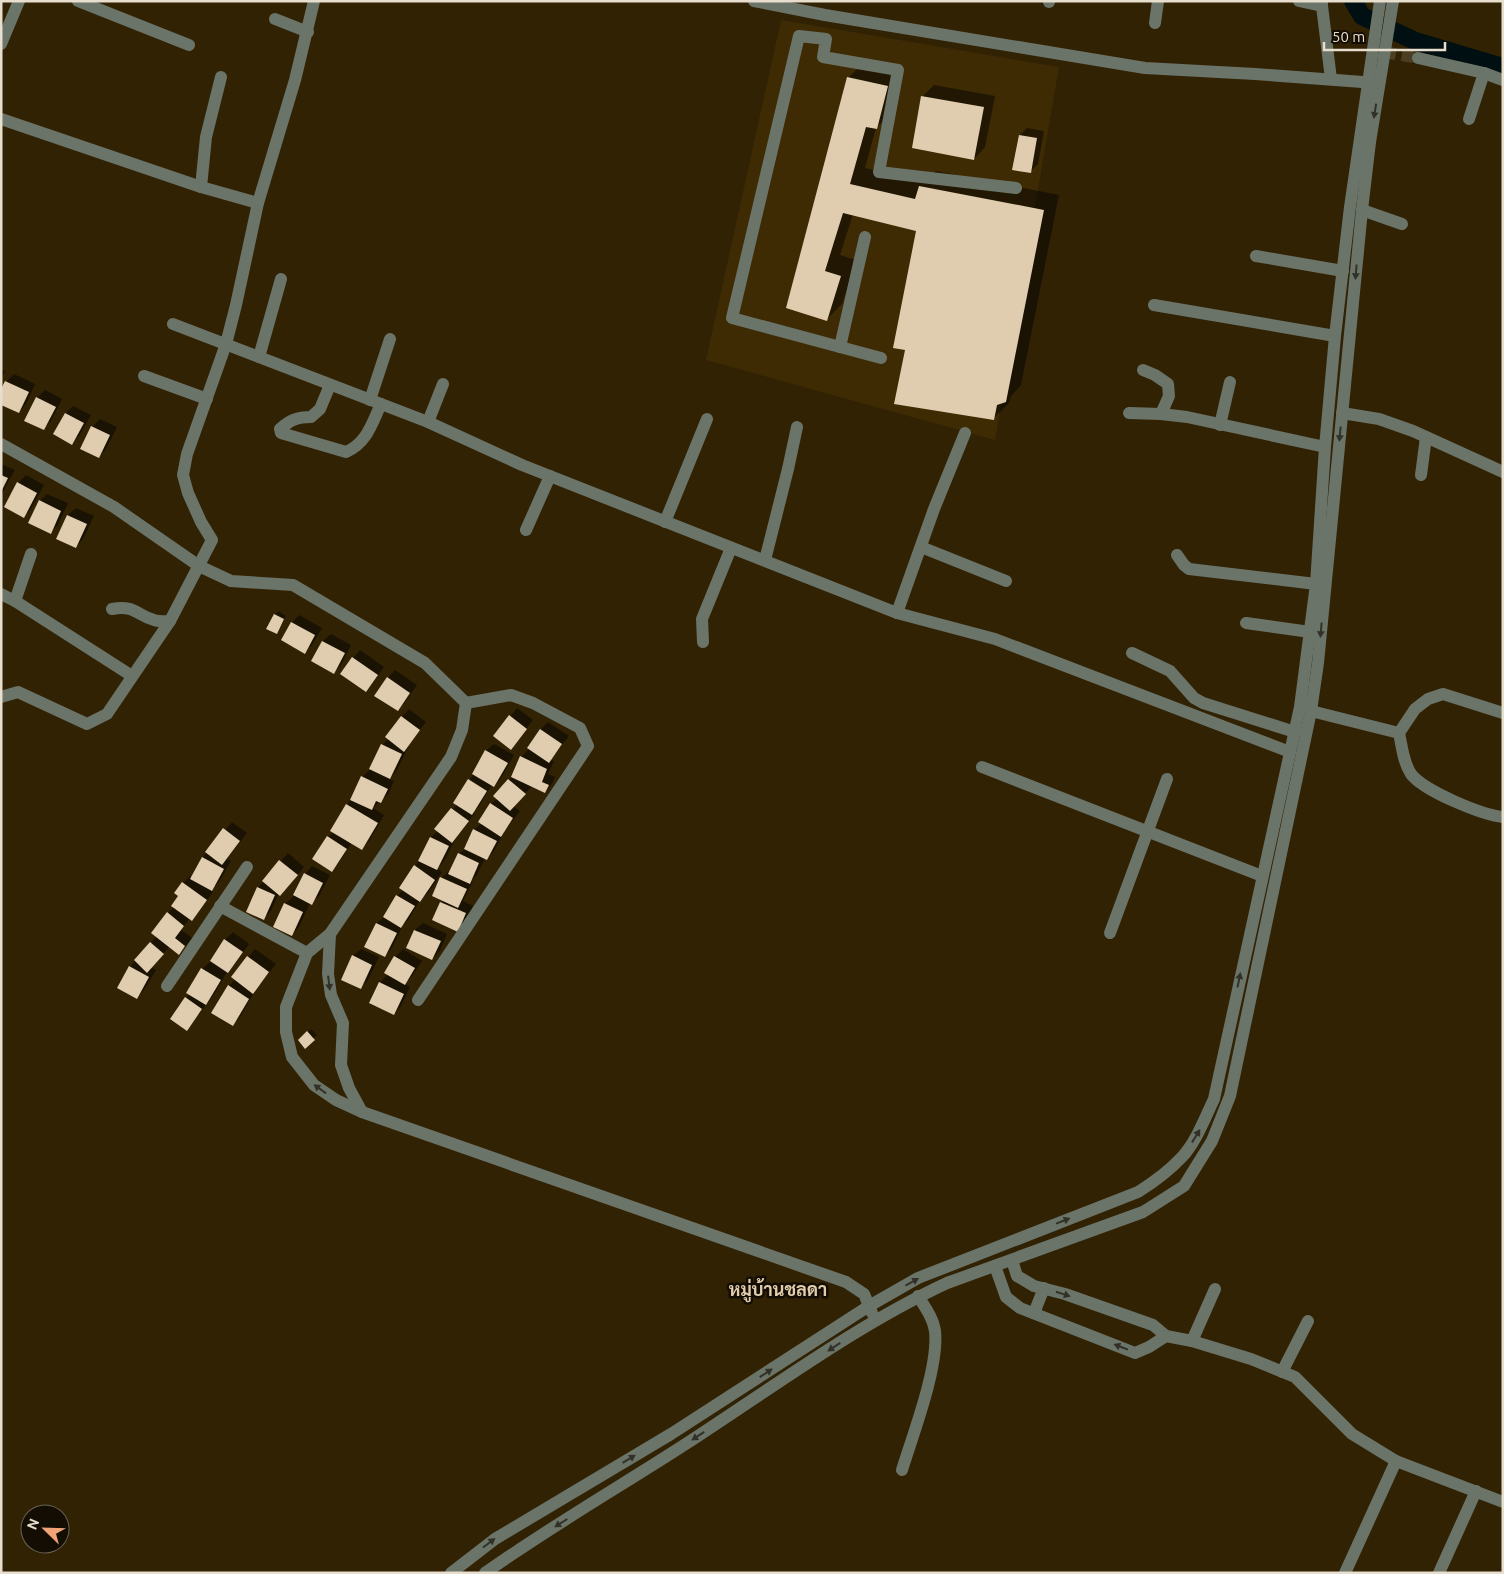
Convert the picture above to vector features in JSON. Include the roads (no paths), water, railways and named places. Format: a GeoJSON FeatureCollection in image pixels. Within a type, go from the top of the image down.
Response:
{"type":"FeatureCollection","features":[{"type":"Feature","properties":{"kind":"street"},"geometry":{"type":"LineString","coordinates":[[1,44],[19,1]]}},
{"type":"Feature","properties":{"kind":"street"},"geometry":{"type":"LineString","coordinates":[[78,1],[189,46]]}},
{"type":"Feature","properties":{"kind":"street"},"geometry":{"type":"LineString","coordinates":[[1,697],[18,692],[87,724],[106,714],[170,621],[212,540],[201,522],[182,475],[187,454],[226,344],[258,203],[308,32],[314,1]]}},
{"type":"Feature","properties":{"kind":"street"},"geometry":{"type":"LineString","coordinates":[[754,1],[825,15],[1145,68],[1374,82]]}},
{"type":"Feature","properties":{"kind":"street"},"geometry":{"type":"LineString","coordinates":[[1155,23],[1158,1]]}},
{"type":"Feature","properties":{"kind":"street"},"geometry":{"type":"LineString","coordinates":[[1299,1],[1322,3],[1331,79]]}},
{"type":"Feature","properties":{"kind":"street"},"geometry":{"type":"LineString","coordinates":[[451,1573],[495,1539],[671,1434],[869,1306],[918,1278],[1138,1192],[1158,1179],[1183,1156],[1201,1127],[1214,1099],[1295,732],[1316,584],[1335,336],[1350,207],[1392,1]]}},
{"type":"Feature","properties":{"kind":"street"},"geometry":{"type":"LineString","coordinates":[[1380,2],[1374,38],[1381,50]]}},
{"type":"Feature","properties":{"kind":"street"},"geometry":{"type":"LineString","coordinates":[[819,38],[825,15]]}},
{"type":"Feature","properties":{"kind":"street"},"geometry":{"type":"LineString","coordinates":[[275,18],[308,32]]}},
{"type":"Feature","properties":{"kind":"street"},"geometry":{"type":"LineString","coordinates":[[881,358],[732,318],[799,36],[826,39],[823,57],[898,70],[880,172],[1016,188]]}},
{"type":"Feature","properties":{"kind":"street"},"geometry":{"type":"LineString","coordinates":[[1418,58],[1484,73],[1503,80]]}},
{"type":"Feature","properties":{"kind":"street"},"geometry":{"type":"LineString","coordinates":[[1469,119],[1484,73]]}},
{"type":"Feature","properties":{"kind":"street"},"geometry":{"type":"LineString","coordinates":[[201,186],[206,137],[222,76]]}},
{"type":"Feature","properties":{"kind":"street"},"geometry":{"type":"LineString","coordinates":[[485,1573],[514,1552],[642,1472],[875,1321],[918,1296],[947,1283],[1143,1212],[1184,1186],[1212,1142],[1230,1096],[1311,711],[1370,142],[1374,82]]}},
{"type":"Feature","properties":{"kind":"street"},"geometry":{"type":"LineString","coordinates":[[1,119],[201,186],[258,203]]}},
{"type":"Feature","properties":{"kind":"street"},"geometry":{"type":"LineString","coordinates":[[1362,210],[1402,224]]}},
{"type":"Feature","properties":{"kind":"street"},"geometry":{"type":"LineString","coordinates":[[840,347],[864,237]]}},
{"type":"Feature","properties":{"kind":"street"},"geometry":{"type":"LineString","coordinates":[[1256,256],[1343,271]]}},
{"type":"Feature","properties":{"kind":"street"},"geometry":{"type":"LineString","coordinates":[[259,357],[281,279]]}},
{"type":"Feature","properties":{"kind":"street"},"geometry":{"type":"LineString","coordinates":[[1154,305],[1335,336]]}},
{"type":"Feature","properties":{"kind":"street"},"geometry":{"type":"LineString","coordinates":[[173,324],[428,422],[522,465],[896,613],[995,639],[1290,752]]}},
{"type":"Feature","properties":{"kind":"street"},"geometry":{"type":"LineString","coordinates":[[330,385],[320,409],[311,417],[298,417],[280,429],[281,433],[346,452],[356,448],[366,437],[390,339]]}},
{"type":"Feature","properties":{"kind":"street"},"geometry":{"type":"LineString","coordinates":[[1143,370],[1155,375],[1168,384],[1170,396],[1161,414]]}},
{"type":"Feature","properties":{"kind":"street"},"geometry":{"type":"LineString","coordinates":[[144,376],[207,399]]}},
{"type":"Feature","properties":{"kind":"street"},"geometry":{"type":"LineString","coordinates":[[1220,424],[1230,382]]}},
{"type":"Feature","properties":{"kind":"street"},"geometry":{"type":"LineString","coordinates":[[428,422],[443,384]]}},
{"type":"Feature","properties":{"kind":"street"},"geometry":{"type":"LineString","coordinates":[[1129,413],[1187,417],[1325,447]]}},
{"type":"Feature","properties":{"kind":"street"},"geometry":{"type":"LineString","coordinates":[[1342,413],[1379,418],[1503,472]]}},
{"type":"Feature","properties":{"kind":"street"},"geometry":{"type":"LineString","coordinates":[[665,522],[707,419]]}},
{"type":"Feature","properties":{"kind":"street"},"geometry":{"type":"LineString","coordinates":[[765,560],[797,427]]}},
{"type":"Feature","properties":{"kind":"street"},"geometry":{"type":"LineString","coordinates":[[896,613],[934,509],[965,433]]}},
{"type":"Feature","properties":{"kind":"street"},"geometry":{"type":"LineString","coordinates":[[1421,475],[1426,437]]}},
{"type":"Feature","properties":{"kind":"street"},"geometry":{"type":"LineString","coordinates":[[1,444],[114,507],[199,566],[231,581],[293,585],[425,663],[466,703]]}},
{"type":"Feature","properties":{"kind":"street"},"geometry":{"type":"LineString","coordinates":[[526,530],[550,476]]}},
{"type":"Feature","properties":{"kind":"street"},"geometry":{"type":"LineString","coordinates":[[921,547],[1006,581]]}},
{"type":"Feature","properties":{"kind":"street"},"geometry":{"type":"LineString","coordinates":[[704,642],[702,619],[731,548]]}},
{"type":"Feature","properties":{"kind":"street"},"geometry":{"type":"LineString","coordinates":[[15,601],[31,554]]}},
{"type":"Feature","properties":{"kind":"street"},"geometry":{"type":"LineString","coordinates":[[1177,555],[1189,569],[1316,584]]}},
{"type":"Feature","properties":{"kind":"street"},"geometry":{"type":"LineString","coordinates":[[1,594],[132,676]]}},
{"type":"Feature","properties":{"kind":"street"},"geometry":{"type":"LineString","coordinates":[[112,609],[124,607],[154,620],[170,621]]}},
{"type":"Feature","properties":{"kind":"street"},"geometry":{"type":"LineString","coordinates":[[1246,623],[1310,632]]}},
{"type":"Feature","properties":{"kind":"street"},"geometry":{"type":"LineString","coordinates":[[1132,653],[1170,671],[1194,698],[1203,703],[1295,732]]}},
{"type":"Feature","properties":{"kind":"street"},"geometry":{"type":"LineString","coordinates":[[1503,713],[1443,694],[1428,699],[1416,709],[1399,733],[1406,764],[1421,783],[1446,797],[1503,817]]}},
{"type":"Feature","properties":{"kind":"street"},"geometry":{"type":"LineString","coordinates":[[418,1000],[588,746],[580,728],[533,702],[511,695],[466,703]]}},
{"type":"Feature","properties":{"kind":"street"},"geometry":{"type":"LineString","coordinates":[[466,703],[462,730],[451,757],[330,934],[307,953],[286,1007],[286,1032],[292,1057],[314,1085],[336,1100],[362,1112],[846,1282],[864,1294],[875,1321]]}},
{"type":"Feature","properties":{"kind":"street"},"geometry":{"type":"LineString","coordinates":[[1311,711],[1399,733]]}},
{"type":"Feature","properties":{"kind":"street"},"geometry":{"type":"LineString","coordinates":[[982,767],[1262,876]]}},
{"type":"Feature","properties":{"kind":"street"},"geometry":{"type":"LineString","coordinates":[[1110,933],[1167,780]]}},
{"type":"Feature","properties":{"kind":"street"},"geometry":{"type":"LineString","coordinates":[[167,986],[247,866]]}},
{"type":"Feature","properties":{"kind":"street"},"geometry":{"type":"LineString","coordinates":[[220,906],[307,953]]}},
{"type":"Feature","properties":{"kind":"street"},"geometry":{"type":"LineString","coordinates":[[330,934],[328,974],[330,995],[343,1023],[341,1065],[349,1088],[362,1112]]}},
{"type":"Feature","properties":{"kind":"street"},"geometry":{"type":"LineString","coordinates":[[1012,1260],[1017,1276],[1034,1286],[1064,1294],[1153,1325],[1166,1336],[1192,1341],[1251,1359],[1295,1377],[1352,1434],[1396,1461],[1476,1490],[1503,1502]]}},
{"type":"Feature","properties":{"kind":"street"},"geometry":{"type":"LineString","coordinates":[[995,1266],[1006,1296],[1020,1308],[1135,1353],[1166,1336]]}},
{"type":"Feature","properties":{"kind":"street"},"geometry":{"type":"LineString","coordinates":[[1034,1313],[1044,1288]]}},
{"type":"Feature","properties":{"kind":"street"},"geometry":{"type":"LineString","coordinates":[[1192,1341],[1215,1289]]}},
{"type":"Feature","properties":{"kind":"street"},"geometry":{"type":"LineString","coordinates":[[902,1470],[925,1393],[934,1354],[934,1331],[931,1317],[918,1296]]}},
{"type":"Feature","properties":{"kind":"street"},"geometry":{"type":"LineString","coordinates":[[1282,1372],[1308,1322]]}},
{"type":"Feature","properties":{"kind":"street"},"geometry":{"type":"LineString","coordinates":[[1345,1573],[1396,1461]]}},
{"type":"Feature","properties":{"kind":"street"},"geometry":{"type":"LineString","coordinates":[[1439,1573],[1476,1490]]}},
{"type":"Feature","properties":{"kind":"waterway"},"geometry":{"type":"LineString","coordinates":[[1353,1],[1362,16],[1415,41],[1503,67]]}},
{"type":"Feature","properties":{"kind":"tunnel"},"geometry":{"type":"LineString","coordinates":[[1384,52],[1418,58]]}},
{"type":"Feature","properties":{"kind":"district","name":"หมู่บ้านชลดา"},"geometry":{"type":"Point","coordinates":[778,1289]}}]}
